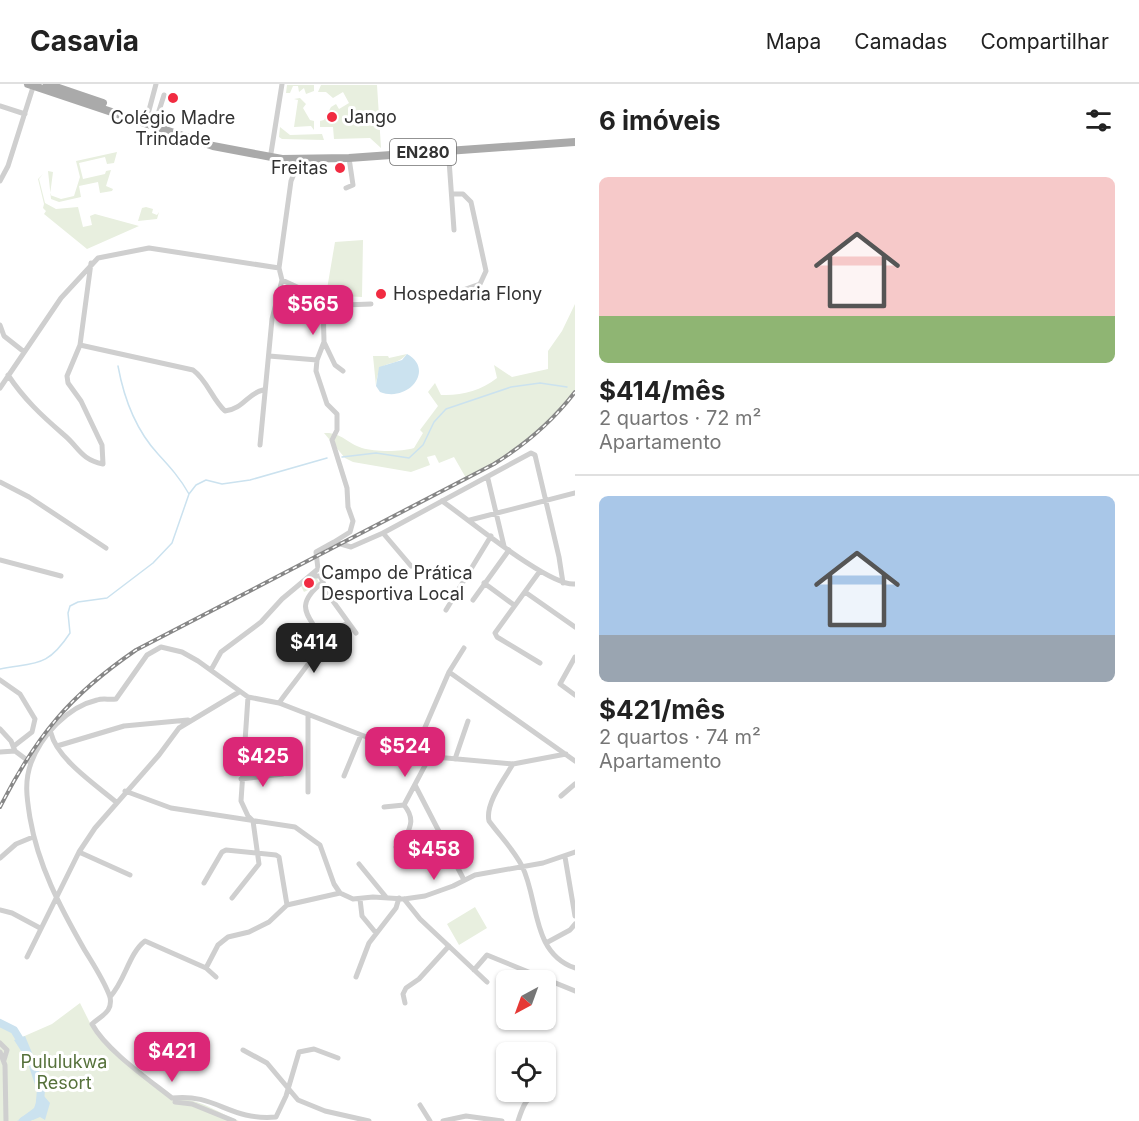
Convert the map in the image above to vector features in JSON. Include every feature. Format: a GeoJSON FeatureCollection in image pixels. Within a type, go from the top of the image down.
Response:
{"type":"FeatureCollection","features":[{"type":"Feature","properties":{"kind":"main road","name":"EN280"},"geometry":{"type":"LineString","coordinates":[[47,84],[218,142],[271,153],[302,154],[575,142]]}},
{"type":"Feature","properties":{"kind":"main road","name":"EN280"},"geometry":{"type":"LineString","coordinates":[[32,85],[227,150],[271,158],[349,158],[575,137]]}},
{"type":"Feature","properties":{"kind":"street"},"geometry":{"type":"LineString","coordinates":[[141,117],[148,114],[154,99],[156,84]]}},
{"type":"Feature","properties":{"kind":"street"},"geometry":{"type":"LineString","coordinates":[[271,153],[282,84]]}},
{"type":"Feature","properties":{"kind":"street"},"geometry":{"type":"LineString","coordinates":[[0,181],[8,166],[32,85]]}},
{"type":"Feature","properties":{"kind":"street"},"geometry":{"type":"LineString","coordinates":[[162,124],[158,114],[164,95]]}},
{"type":"Feature","properties":{"kind":"street"},"geometry":{"type":"LineString","coordinates":[[154,99],[162,102]]}},
{"type":"Feature","properties":{"kind":"street"},"geometry":{"type":"LineString","coordinates":[[0,106],[25,114]]}},
{"type":"Feature","properties":{"kind":"street"},"geometry":{"type":"LineString","coordinates":[[448,148],[454,230]]}},
{"type":"Feature","properties":{"kind":"street"},"geometry":{"type":"LineString","coordinates":[[346,188],[353,185],[349,158]]}},
{"type":"Feature","properties":{"kind":"street"},"geometry":{"type":"LineString","coordinates":[[260,445],[263,390],[272,319],[282,280],[279,268],[291,181],[300,159]]}},
{"type":"Feature","properties":{"kind":"street"},"geometry":{"type":"LineString","coordinates":[[0,165],[8,166]]}},
{"type":"Feature","properties":{"kind":"street"},"geometry":{"type":"LineString","coordinates":[[452,194],[463,194],[471,202],[486,271],[480,284],[463,290]]}},
{"type":"Feature","properties":{"kind":"street"},"geometry":{"type":"LineString","coordinates":[[0,388],[61,298],[91,263],[107,255],[149,248],[279,268]]}},
{"type":"Feature","properties":{"kind":"street"},"geometry":{"type":"LineString","coordinates":[[8,375],[40,416],[64,435],[89,461],[104,464],[103,450],[98,437],[81,401],[68,383],[67,376],[80,345],[91,263]]}},
{"type":"Feature","properties":{"kind":"street"},"geometry":{"type":"LineString","coordinates":[[282,280],[323,299],[339,299],[344,305],[371,304]]}},
{"type":"Feature","properties":{"kind":"street"},"geometry":{"type":"LineString","coordinates":[[211,670],[221,652],[246,634],[282,599],[313,576],[318,569],[316,552],[350,532],[353,521],[348,507],[341,464],[332,440],[337,430],[337,414],[324,397],[317,377],[317,360],[324,342],[323,299]]}},
{"type":"Feature","properties":{"kind":"street"},"geometry":{"type":"LineString","coordinates":[[0,325],[4,336],[23,351]]}},
{"type":"Feature","properties":{"kind":"street"},"geometry":{"type":"LineString","coordinates":[[324,342],[335,365],[343,371]]}},
{"type":"Feature","properties":{"kind":"street"},"geometry":{"type":"LineString","coordinates":[[80,345],[193,370],[200,374],[207,389],[225,411],[237,408],[253,394],[263,390]]}},
{"type":"Feature","properties":{"kind":"street"},"geometry":{"type":"LineString","coordinates":[[268,356],[317,360]]}},
{"type":"Feature","properties":{"kind":"street"},"geometry":{"type":"LineString","coordinates":[[334,542],[351,547],[383,533],[488,479],[495,470],[531,453],[535,455],[546,499],[563,583]]}},
{"type":"Feature","properties":{"kind":"street"},"geometry":{"type":"LineString","coordinates":[[473,600],[506,548],[488,479]]}},
{"type":"Feature","properties":{"kind":"street"},"geometry":{"type":"LineString","coordinates":[[0,482],[29,497],[106,548]]}},
{"type":"Feature","properties":{"kind":"street"},"geometry":{"type":"LineString","coordinates":[[470,520],[575,493]]}},
{"type":"Feature","properties":{"kind":"street"},"geometry":{"type":"LineString","coordinates":[[442,501],[540,571],[563,583],[575,584]]}},
{"type":"Feature","properties":{"kind":"street"},"geometry":{"type":"LineString","coordinates":[[383,533],[411,567]]}},
{"type":"Feature","properties":{"kind":"street"},"geometry":{"type":"LineString","coordinates":[[446,610],[491,536]]}},
{"type":"Feature","properties":{"kind":"street"},"geometry":{"type":"LineString","coordinates":[[0,561],[61,576]]}},
{"type":"Feature","properties":{"kind":"street"},"geometry":{"type":"LineString","coordinates":[[540,571],[496,628],[497,637],[540,663]]}},
{"type":"Feature","properties":{"kind":"street"},"geometry":{"type":"LineString","coordinates":[[313,576],[320,576],[348,624],[356,633]]}},
{"type":"Feature","properties":{"kind":"street"},"geometry":{"type":"LineString","coordinates":[[279,703],[318,649],[319,638],[306,609],[307,599],[312,590],[323,582]]}},
{"type":"Feature","properties":{"kind":"street"},"geometry":{"type":"LineString","coordinates":[[484,584],[514,605]]}},
{"type":"Feature","properties":{"kind":"street"},"geometry":{"type":"LineString","coordinates":[[525,592],[575,627]]}},
{"type":"Feature","properties":{"kind":"street"},"geometry":{"type":"LineString","coordinates":[[319,638],[348,624]]}},
{"type":"Feature","properties":{"kind":"street"},"geometry":{"type":"LineString","coordinates":[[338,1058],[314,1049],[299,1052],[284,1101],[274,1119],[242,1120],[204,1100],[184,1096],[172,1098],[97,1032],[92,1024],[107,1013],[111,1005],[110,997],[43,868],[33,837],[26,797],[27,774],[36,749],[60,720],[95,700],[116,699],[153,650],[161,647],[182,652],[248,697],[279,703],[413,755],[513,764],[566,754]]}},
{"type":"Feature","properties":{"kind":"street"},"geometry":{"type":"LineString","coordinates":[[413,755],[449,672],[464,648]]}},
{"type":"Feature","properties":{"kind":"street"},"geometry":{"type":"LineString","coordinates":[[575,657],[560,684],[575,695]]}},
{"type":"Feature","properties":{"kind":"street"},"geometry":{"type":"LineString","coordinates":[[449,672],[575,760]]}},
{"type":"Feature","properties":{"kind":"street"},"geometry":{"type":"LineString","coordinates":[[0,680],[20,694],[35,719],[32,732],[9,754],[0,752]]}},
{"type":"Feature","properties":{"kind":"street"},"geometry":{"type":"LineString","coordinates":[[27,957],[79,852],[116,802],[159,755],[179,728],[239,692]]}},
{"type":"Feature","properties":{"kind":"street"},"geometry":{"type":"LineString","coordinates":[[232,898],[257,869],[258,853],[253,821],[241,801],[248,697]]}},
{"type":"Feature","properties":{"kind":"street"},"geometry":{"type":"LineString","coordinates":[[308,714],[308,792]]}},
{"type":"Feature","properties":{"kind":"street"},"geometry":{"type":"LineString","coordinates":[[57,746],[124,726],[189,720]]}},
{"type":"Feature","properties":{"kind":"street"},"geometry":{"type":"LineString","coordinates":[[455,759],[468,721]]}},
{"type":"Feature","properties":{"kind":"street"},"geometry":{"type":"LineString","coordinates":[[0,729],[14,748],[31,763]]}},
{"type":"Feature","properties":{"kind":"street"},"geometry":{"type":"LineString","coordinates":[[51,733],[57,746],[79,772],[116,802]]}},
{"type":"Feature","properties":{"kind":"street"},"geometry":{"type":"LineString","coordinates":[[344,776],[361,735]]}},
{"type":"Feature","properties":{"kind":"street"},"geometry":{"type":"LineString","coordinates":[[404,805],[429,758]]}},
{"type":"Feature","properties":{"kind":"street"},"geometry":{"type":"LineString","coordinates":[[513,764],[487,814],[489,821],[522,867],[540,931],[546,943],[554,954],[575,968]]}},
{"type":"Feature","properties":{"kind":"street"},"geometry":{"type":"LineString","coordinates":[[241,779],[283,774]]}},
{"type":"Feature","properties":{"kind":"street"},"geometry":{"type":"LineString","coordinates":[[561,796],[575,784]]}},
{"type":"Feature","properties":{"kind":"street"},"geometry":{"type":"LineString","coordinates":[[415,785],[464,880]]}},
{"type":"Feature","properties":{"kind":"street"},"geometry":{"type":"LineString","coordinates":[[125,791],[171,808],[295,827],[311,838],[323,851],[340,893]]}},
{"type":"Feature","properties":{"kind":"street"},"geometry":{"type":"LineString","coordinates":[[384,807],[404,805]]}},
{"type":"Feature","properties":{"kind":"street"},"geometry":{"type":"LineString","coordinates":[[404,805],[412,816],[412,823],[398,848],[440,834]]}},
{"type":"Feature","properties":{"kind":"street"},"geometry":{"type":"LineString","coordinates":[[0,858],[16,844],[33,837]]}},
{"type":"Feature","properties":{"kind":"street"},"geometry":{"type":"LineString","coordinates":[[204,883],[222,852],[231,850],[279,857],[287,905]]}},
{"type":"Feature","properties":{"kind":"street"},"geometry":{"type":"LineString","coordinates":[[79,852],[130,875]]}},
{"type":"Feature","properties":{"kind":"street"},"geometry":{"type":"LineString","coordinates":[[206,968],[222,941],[269,922],[287,905],[340,893],[353,899],[386,897],[401,899],[440,892],[475,874],[522,867],[565,857],[575,852]]}},
{"type":"Feature","properties":{"kind":"street"},"geometry":{"type":"LineString","coordinates":[[565,857],[575,916]]}},
{"type":"Feature","properties":{"kind":"street"},"geometry":{"type":"LineString","coordinates":[[359,864],[386,897]]}},
{"type":"Feature","properties":{"kind":"street"},"geometry":{"type":"LineString","coordinates":[[360,899],[362,916],[376,933]]}},
{"type":"Feature","properties":{"kind":"street"},"geometry":{"type":"LineString","coordinates":[[356,977],[376,933],[401,899]]}},
{"type":"Feature","properties":{"kind":"street"},"geometry":{"type":"LineString","coordinates":[[401,899],[487,982]]}},
{"type":"Feature","properties":{"kind":"street"},"geometry":{"type":"LineString","coordinates":[[0,910],[12,913],[40,928]]}},
{"type":"Feature","properties":{"kind":"street"},"geometry":{"type":"LineString","coordinates":[[546,943],[570,930],[575,924]]}},
{"type":"Feature","properties":{"kind":"street"},"geometry":{"type":"LineString","coordinates":[[110,997],[122,983],[140,946],[145,941],[206,968],[216,977]]}},
{"type":"Feature","properties":{"kind":"street"},"geometry":{"type":"LineString","coordinates":[[405,1003],[406,988],[419,979],[449,946]]}},
{"type":"Feature","properties":{"kind":"street"},"geometry":{"type":"LineString","coordinates":[[474,970],[487,955],[575,991]]}},
{"type":"Feature","properties":{"kind":"street"},"geometry":{"type":"LineString","coordinates":[[0,1043],[7,1050],[4,1060],[6,1121]]}},
{"type":"Feature","properties":{"kind":"street"},"geometry":{"type":"LineString","coordinates":[[243,1050],[267,1063],[292,1095],[308,1106],[369,1121]]}},
{"type":"Feature","properties":{"kind":"street"},"geometry":{"type":"LineString","coordinates":[[0,1052],[4,1060]]}},
{"type":"Feature","properties":{"kind":"street"},"geometry":{"type":"LineString","coordinates":[[175,1102],[192,1104],[234,1121]]}},
{"type":"Feature","properties":{"kind":"street"},"geometry":{"type":"LineString","coordinates":[[518,1121],[526,1102]]}},
{"type":"Feature","properties":{"kind":"street"},"geometry":{"type":"LineString","coordinates":[[420,1105],[430,1121]]}},
{"type":"Feature","properties":{"kind":"street"},"geometry":{"type":"LineString","coordinates":[[443,1121],[466,1116],[502,1121]]}},
{"type":"Feature","properties":{"kind":"green space"},"geometry":{"type":"Polygon","coordinates":[[[287,85],[314,85],[314,91],[306,94],[304,88],[299,92],[298,86],[293,86],[290,93],[286,93],[287,85]]]}},
{"type":"Feature","properties":{"kind":"green space"},"geometry":{"type":"Polygon","coordinates":[[[321,85],[377,85],[381,148],[370,138],[334,139],[333,127],[320,127],[320,121],[324,120],[331,107],[336,104],[339,109],[349,103],[343,92],[333,98],[326,92],[318,92],[321,85]]]}},
{"type":"Feature","properties":{"kind":"green space"},"geometry":{"type":"Polygon","coordinates":[[[300,98],[306,104],[303,108],[310,120],[314,121],[314,130],[311,126],[294,127],[298,100],[294,99],[300,98]]]}},
{"type":"Feature","properties":{"kind":"green space"},"geometry":{"type":"Polygon","coordinates":[[[280,127],[290,135],[322,134],[324,140],[282,139],[279,137],[280,127]]]}},
{"type":"Feature","properties":{"kind":"green space"},"geometry":{"type":"Polygon","coordinates":[[[117,152],[114,163],[107,164],[105,157],[79,163],[83,179],[105,174],[106,171],[111,170],[106,186],[113,189],[112,191],[100,193],[98,182],[79,186],[81,197],[59,202],[51,199],[51,195],[61,199],[74,196],[80,177],[76,161],[117,152]]]}},
{"type":"Feature","properties":{"kind":"green space"},"geometry":{"type":"Polygon","coordinates":[[[48,171],[53,172],[50,193],[48,171]]]}},
{"type":"Feature","properties":{"kind":"green space"},"geometry":{"type":"Polygon","coordinates":[[[43,174],[39,179],[45,203],[56,209],[78,207],[83,227],[92,225],[90,216],[95,214],[139,226],[87,249],[44,214],[46,211],[43,208],[38,179],[43,174]]]}},
{"type":"Feature","properties":{"kind":"green space"},"geometry":{"type":"Polygon","coordinates":[[[142,208],[153,209],[152,213],[157,215],[159,212],[157,219],[138,221],[142,208]]]}},
{"type":"Feature","properties":{"kind":"green space"},"geometry":{"type":"Polygon","coordinates":[[[363,240],[362,297],[326,295],[335,242],[363,240]]]}},
{"type":"Feature","properties":{"kind":"green space"},"geometry":{"type":"Polygon","coordinates":[[[575,304],[575,392],[539,431],[497,461],[466,478],[454,457],[439,463],[435,455],[427,457],[430,465],[411,472],[353,462],[345,458],[324,433],[335,434],[367,449],[395,451],[414,448],[423,433],[420,430],[438,406],[428,392],[435,383],[441,395],[456,395],[491,383],[497,378],[494,365],[512,377],[548,369],[548,351],[562,331],[575,304]]]}},
{"type":"Feature","properties":{"kind":"green space"},"geometry":{"type":"Polygon","coordinates":[[[407,354],[396,362],[383,366],[376,386],[373,356],[388,356],[389,358],[407,354]]]}},
{"type":"Feature","properties":{"kind":"green space","name":"Campo de Prática Desportiva Local"},"geometry":{"type":"Polygon","coordinates":[[[315,575],[320,584],[304,592],[299,582],[315,575]]]}},
{"type":"Feature","properties":{"kind":"green space"},"geometry":{"type":"Polygon","coordinates":[[[475,907],[487,928],[459,945],[447,924],[475,907]]]}},
{"type":"Feature","properties":{"kind":"green space","name":"Pululukwa Resort"},"geometry":{"type":"Polygon","coordinates":[[[80,1003],[95,1033],[172,1099],[190,1100],[239,1121],[0,1121],[0,1023],[14,1030],[20,1038],[52,1024],[80,1003]]]}},
{"type":"Feature","properties":{"kind":"water"},"geometry":{"type":"Polygon","coordinates":[[[407,354],[415,360],[419,368],[415,383],[400,393],[380,392],[376,386],[379,367],[402,360],[407,354]]]}},
{"type":"Feature","properties":{"kind":"water"},"geometry":{"type":"Polygon","coordinates":[[[25,1036],[35,1060],[34,1071],[14,1040],[25,1036]]]}},
{"type":"Feature","properties":{"kind":"water"},"geometry":{"type":"Polygon","coordinates":[[[44,1096],[50,1103],[45,1120],[40,1117],[17,1121],[34,1108],[38,1098],[44,1096]]]}},
{"type":"Feature","properties":{"kind":"waterway"},"geometry":{"type":"LineString","coordinates":[[118,366],[127,402],[137,424],[189,494]]}},
{"type":"Feature","properties":{"kind":"waterway"},"geometry":{"type":"LineString","coordinates":[[342,457],[376,453],[409,458],[423,445],[434,422],[446,409],[511,387],[540,383],[567,387]]}},
{"type":"Feature","properties":{"kind":"waterway"},"geometry":{"type":"LineString","coordinates":[[0,669],[32,664],[47,658],[70,633],[68,613],[70,606],[78,602],[107,598],[153,563],[172,543],[189,494],[196,485],[206,480],[222,484],[250,480],[327,458]]}},
{"type":"Feature","properties":{"kind":"waterway"},"geometry":{"type":"LineString","coordinates":[[0,1023],[14,1030],[24,1046]]}},
{"type":"Feature","properties":{"kind":"waterway"},"geometry":{"type":"LineString","coordinates":[[23,1121],[39,1111],[41,1090],[31,1060]]}},
{"type":"Feature","properties":{"kind":"railway"},"geometry":{"type":"LineString","coordinates":[[0,807],[27,759],[57,719],[73,701],[112,667],[136,650],[494,464],[538,432],[575,392]]}},
{"type":"Feature","properties":{"kind":"place","name":"Colégio Madre Trindade"},"geometry":{"type":"Point","coordinates":[173,98]}},
{"type":"Feature","properties":{"kind":"place","name":"Jango"},"geometry":{"type":"Point","coordinates":[332,117]}},
{"type":"Feature","properties":{"kind":"place","name":"Freitas"},"geometry":{"type":"Point","coordinates":[340,168]}},
{"type":"Feature","properties":{"kind":"place","name":"Hospedaria Flony"},"geometry":{"type":"Point","coordinates":[381,294]}},
{"type":"Feature","properties":{"kind":"place","name":"Campo de Prática Desportiva Local"},"geometry":{"type":"Point","coordinates":[309,583]}}]}
